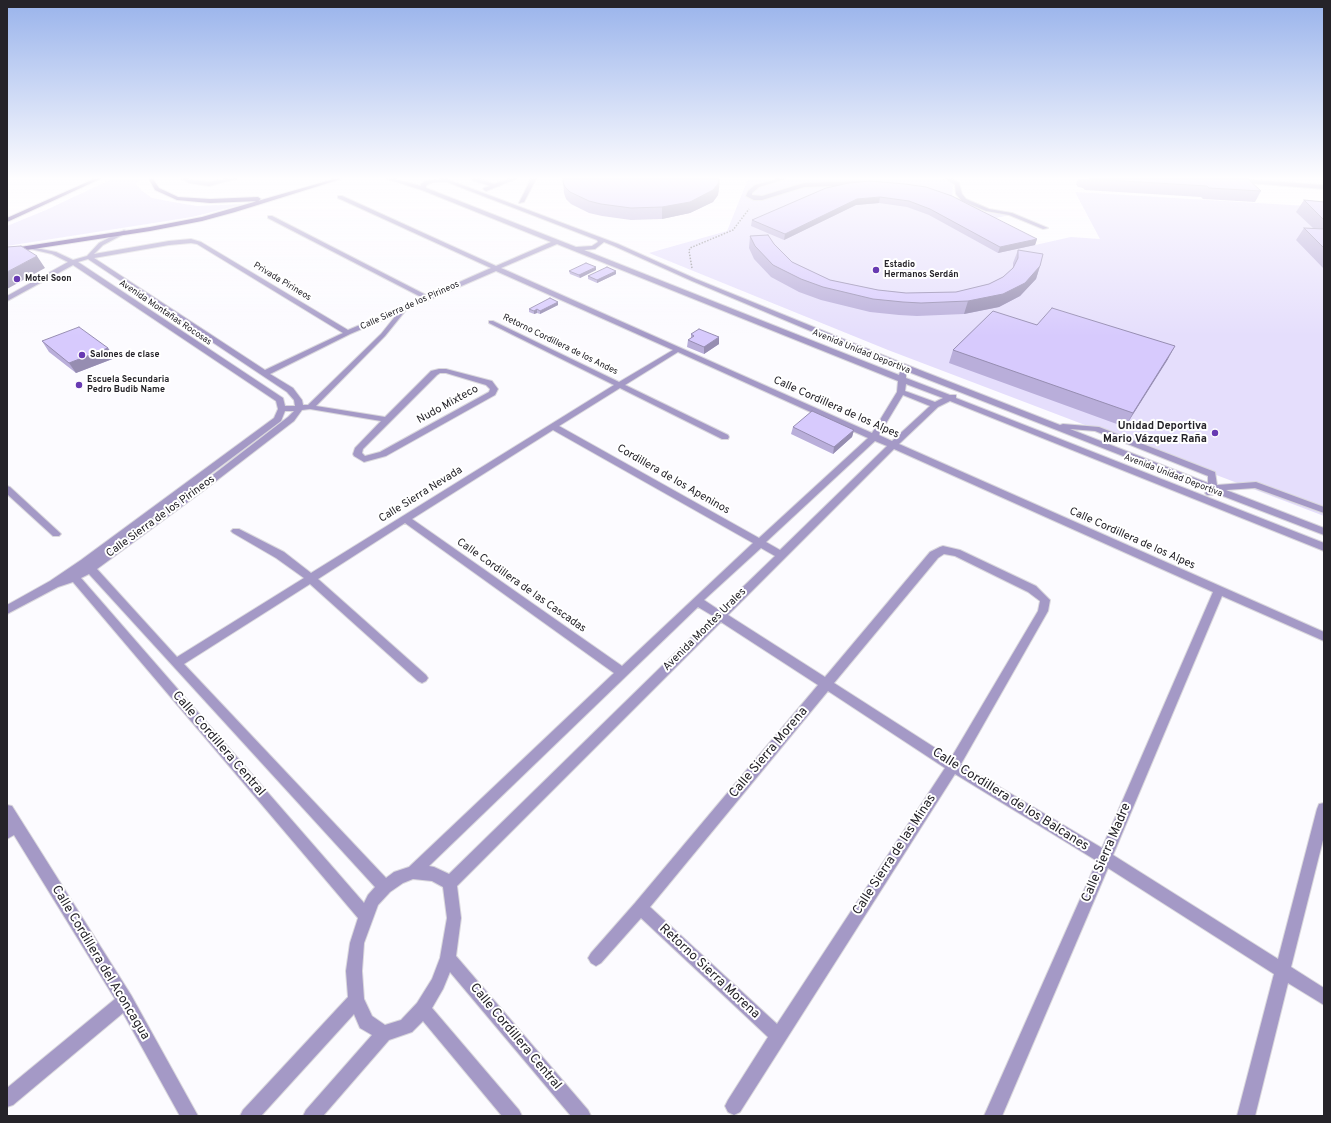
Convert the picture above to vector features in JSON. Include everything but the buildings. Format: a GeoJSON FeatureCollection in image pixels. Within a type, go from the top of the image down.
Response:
{"type":"FeatureCollection","features":[{"type":"Feature","properties":{"kind":"main road"},"geometry":{"type":"LineString","coordinates":[[7,251],[129,231]]}},
{"type":"Feature","properties":{"kind":"street"},"geometry":{"type":"LineString","coordinates":[[298,231],[428,298]]}},
{"type":"Feature","properties":{"kind":"street","name":"Calle Cordillera de los Alpes"},"geometry":{"type":"LineString","coordinates":[[415,231],[1324,637]]}},
{"type":"Feature","properties":{"kind":"street","name":"Avenida Unidad Deportiva"},"geometry":{"type":"LineString","coordinates":[[530,231],[1324,547]]}},
{"type":"Feature","properties":{"kind":"street","name":"Avenida Unidad Deportiva"},"geometry":{"type":"LineString","coordinates":[[580,231],[899,365],[1324,532]]}},
{"type":"Feature","properties":{"kind":"street"},"geometry":{"type":"LineString","coordinates":[[89,257],[93,250],[101,244],[124,232]]}},
{"type":"Feature","properties":{"kind":"street"},"geometry":{"type":"LineString","coordinates":[[571,248],[593,248],[601,242],[600,239]]}},
{"type":"Feature","properties":{"kind":"street","name":"Privada Pirineos"},"geometry":{"type":"LineString","coordinates":[[7,299],[73,262],[89,257],[185,240],[196,242],[348,333]]}},
{"type":"Feature","properties":{"kind":"street","name":"Calle Sierra de los Pirineos"},"geometry":{"type":"LineString","coordinates":[[266,373],[348,333],[556,242]]}},
{"type":"Feature","properties":{"kind":"street","name":"Avenida Montañas Rocosas"},"geometry":{"type":"LineString","coordinates":[[28,247],[44,250],[73,262],[280,400],[282,409]]}},
{"type":"Feature","properties":{"kind":"street","name":"Avenida Montañas Rocosas"},"geometry":{"type":"LineString","coordinates":[[89,257],[290,390],[298,400],[299,408]]}},
{"type":"Feature","properties":{"kind":"street"},"geometry":{"type":"LineString","coordinates":[[310,407],[383,335],[405,309]]}},
{"type":"Feature","properties":{"kind":"street","name":"Retorno Cordillera de los Andes"},"geometry":{"type":"LineString","coordinates":[[492,322],[725,437]]}},
{"type":"Feature","properties":{"kind":"street","name":"Calle Sierra Nevada"},"geometry":{"type":"LineString","coordinates":[[176,663],[553,426],[679,349]]}},
{"type":"Feature","properties":{"kind":"street"},"geometry":{"type":"LineString","coordinates":[[384,1034],[366,1022],[356,1000],[354,971],[358,942],[366,916],[374,900],[385,887],[399,877],[413,872],[697,601],[874,437],[901,392],[903,374],[899,365]]}},
{"type":"Feature","properties":{"kind":"street","name":"Nudo Mixteco"},"geometry":{"type":"LineString","coordinates":[[438,371],[446,371],[489,383],[494,389],[492,393],[383,454],[364,460],[357,454],[358,448],[387,420],[434,373],[438,371]]}},
{"type":"Feature","properties":{"kind":"street"},"geometry":{"type":"LineString","coordinates":[[901,392],[935,405]]}},
{"type":"Feature","properties":{"kind":"street","name":"Avenida Montes Urales"},"geometry":{"type":"LineString","coordinates":[[450,883],[892,445],[935,405],[961,393],[970,392]]}},
{"type":"Feature","properties":{"kind":"street"},"geometry":{"type":"LineString","coordinates":[[282,409],[310,407],[387,420]]}},
{"type":"Feature","properties":{"kind":"street","name":"Calle Sierra de los Pirineos"},"geometry":{"type":"LineString","coordinates":[[7,610],[88,565],[216,477],[291,419],[299,408]]}},
{"type":"Feature","properties":{"kind":"street","name":"Calle Sierra de los Pirineos"},"geometry":{"type":"LineString","coordinates":[[88,565],[278,419],[282,409]]}},
{"type":"Feature","properties":{"kind":"street","name":"Cordillera de los Apeninos"},"geometry":{"type":"LineString","coordinates":[[553,426],[780,555]]}},
{"type":"Feature","properties":{"kind":"street"},"geometry":{"type":"LineString","coordinates":[[1055,426],[1096,429],[1212,474],[1212,488],[1207,500]]}},
{"type":"Feature","properties":{"kind":"street"},"geometry":{"type":"LineString","coordinates":[[1212,488],[1256,485],[1324,510]]}},
{"type":"Feature","properties":{"kind":"street"},"geometry":{"type":"LineString","coordinates":[[7,489],[56,534]]}},
{"type":"Feature","properties":{"kind":"street","name":"Calle Cordillera de las Cascadas"},"geometry":{"type":"LineString","coordinates":[[406,519],[622,672]]}},
{"type":"Feature","properties":{"kind":"street"},"geometry":{"type":"LineString","coordinates":[[236,531],[280,554],[305,573],[422,678]]}},
{"type":"Feature","properties":{"kind":"street","name":"Calle Sierra de las Minas"},"geometry":{"type":"LineString","coordinates":[[734,1106],[953,766],[1043,611],[1045,600],[1025,586],[957,553],[943,550]]}},
{"type":"Feature","properties":{"kind":"street","name":"Calle Sierra Morena"},"geometry":{"type":"LineString","coordinates":[[596,958],[640,908],[934,555],[943,550]]}},
{"type":"Feature","properties":{"kind":"street","name":"Calle Cordillera Central"},"geometry":{"type":"LineString","coordinates":[[88,565],[176,663],[385,887]]}},
{"type":"Feature","properties":{"kind":"street","name":"Calle Cordillera Central"},"geometry":{"type":"LineString","coordinates":[[72,575],[366,916]]}},
{"type":"Feature","properties":{"kind":"street","name":"Calle Sierra Madre"},"geometry":{"type":"LineString","coordinates":[[993,1116],[1219,590]]}},
{"type":"Feature","properties":{"kind":"street","name":"Calle Cordillera de los Balcanes"},"geometry":{"type":"LineString","coordinates":[[697,601],[719,617],[953,766],[1105,858],[1324,997]]}},
{"type":"Feature","properties":{"kind":"street"},"geometry":{"type":"LineString","coordinates":[[1246,1116],[1324,809]]}},
{"type":"Feature","properties":{"kind":"street","name":"Calle Cordillera del Aconcagua"},"geometry":{"type":"LineString","coordinates":[[7,811],[11,829],[125,1001],[189,1116]]}},
{"type":"Feature","properties":{"kind":"street"},"geometry":{"type":"LineString","coordinates":[[312,1116],[384,1034],[406,1026],[423,1009],[438,984],[448,958],[454,918],[450,883],[434,874],[413,872]]}},
{"type":"Feature","properties":{"kind":"street","name":"Retorno Sierra Morena"},"geometry":{"type":"LineString","coordinates":[[640,908],[778,1036]]}},
{"type":"Feature","properties":{"kind":"street","name":"Calle Cordillera Central"},"geometry":{"type":"LineString","coordinates":[[448,958],[582,1116]]}},
{"type":"Feature","properties":{"kind":"street"},"geometry":{"type":"LineString","coordinates":[[249,1116],[356,1000]]}},
{"type":"Feature","properties":{"kind":"street"},"geometry":{"type":"LineString","coordinates":[[7,1099],[125,1001]]}},
{"type":"Feature","properties":{"kind":"street"},"geometry":{"type":"LineString","coordinates":[[423,1009],[513,1116]]}},
{"type":"Feature","properties":{"kind":"path"},"geometry":{"type":"LineString","coordinates":[[694,280],[689,251],[690,248],[730,231]]}},
{"type":"Feature","properties":{"kind":"shaded area"},"geometry":{"type":"Polygon","coordinates":[[[7,231],[100,231],[7,246],[7,231]]]}},
{"type":"Feature","properties":{"kind":"shaded area","name":"Unidad Deportiva Mario Vázquez Raña"},"geometry":{"type":"Polygon","coordinates":[[[726,231],[1009,231],[1035,245],[1071,237],[1100,239],[1096,231],[1324,231],[1324,516],[888,350],[649,253],[726,231]]]}},
{"type":"Feature","properties":{"kind":"place","name":"Estadio Hermanos Serdán"},"geometry":{"type":"Point","coordinates":[876,270]}},
{"type":"Feature","properties":{"kind":"place","name":"Motel Soon"},"geometry":{"type":"Point","coordinates":[17,279]}},
{"type":"Feature","properties":{"kind":"place","name":"Salones de clase"},"geometry":{"type":"Point","coordinates":[82,355]}},
{"type":"Feature","properties":{"kind":"place","name":"Escuela Secundaria Pedro Budib Name"},"geometry":{"type":"Point","coordinates":[79,385]}},
{"type":"Feature","properties":{"kind":"place","name":"Unidad Deportiva Mario Vázquez Raña"},"geometry":{"type":"Point","coordinates":[1215,433]}}]}
